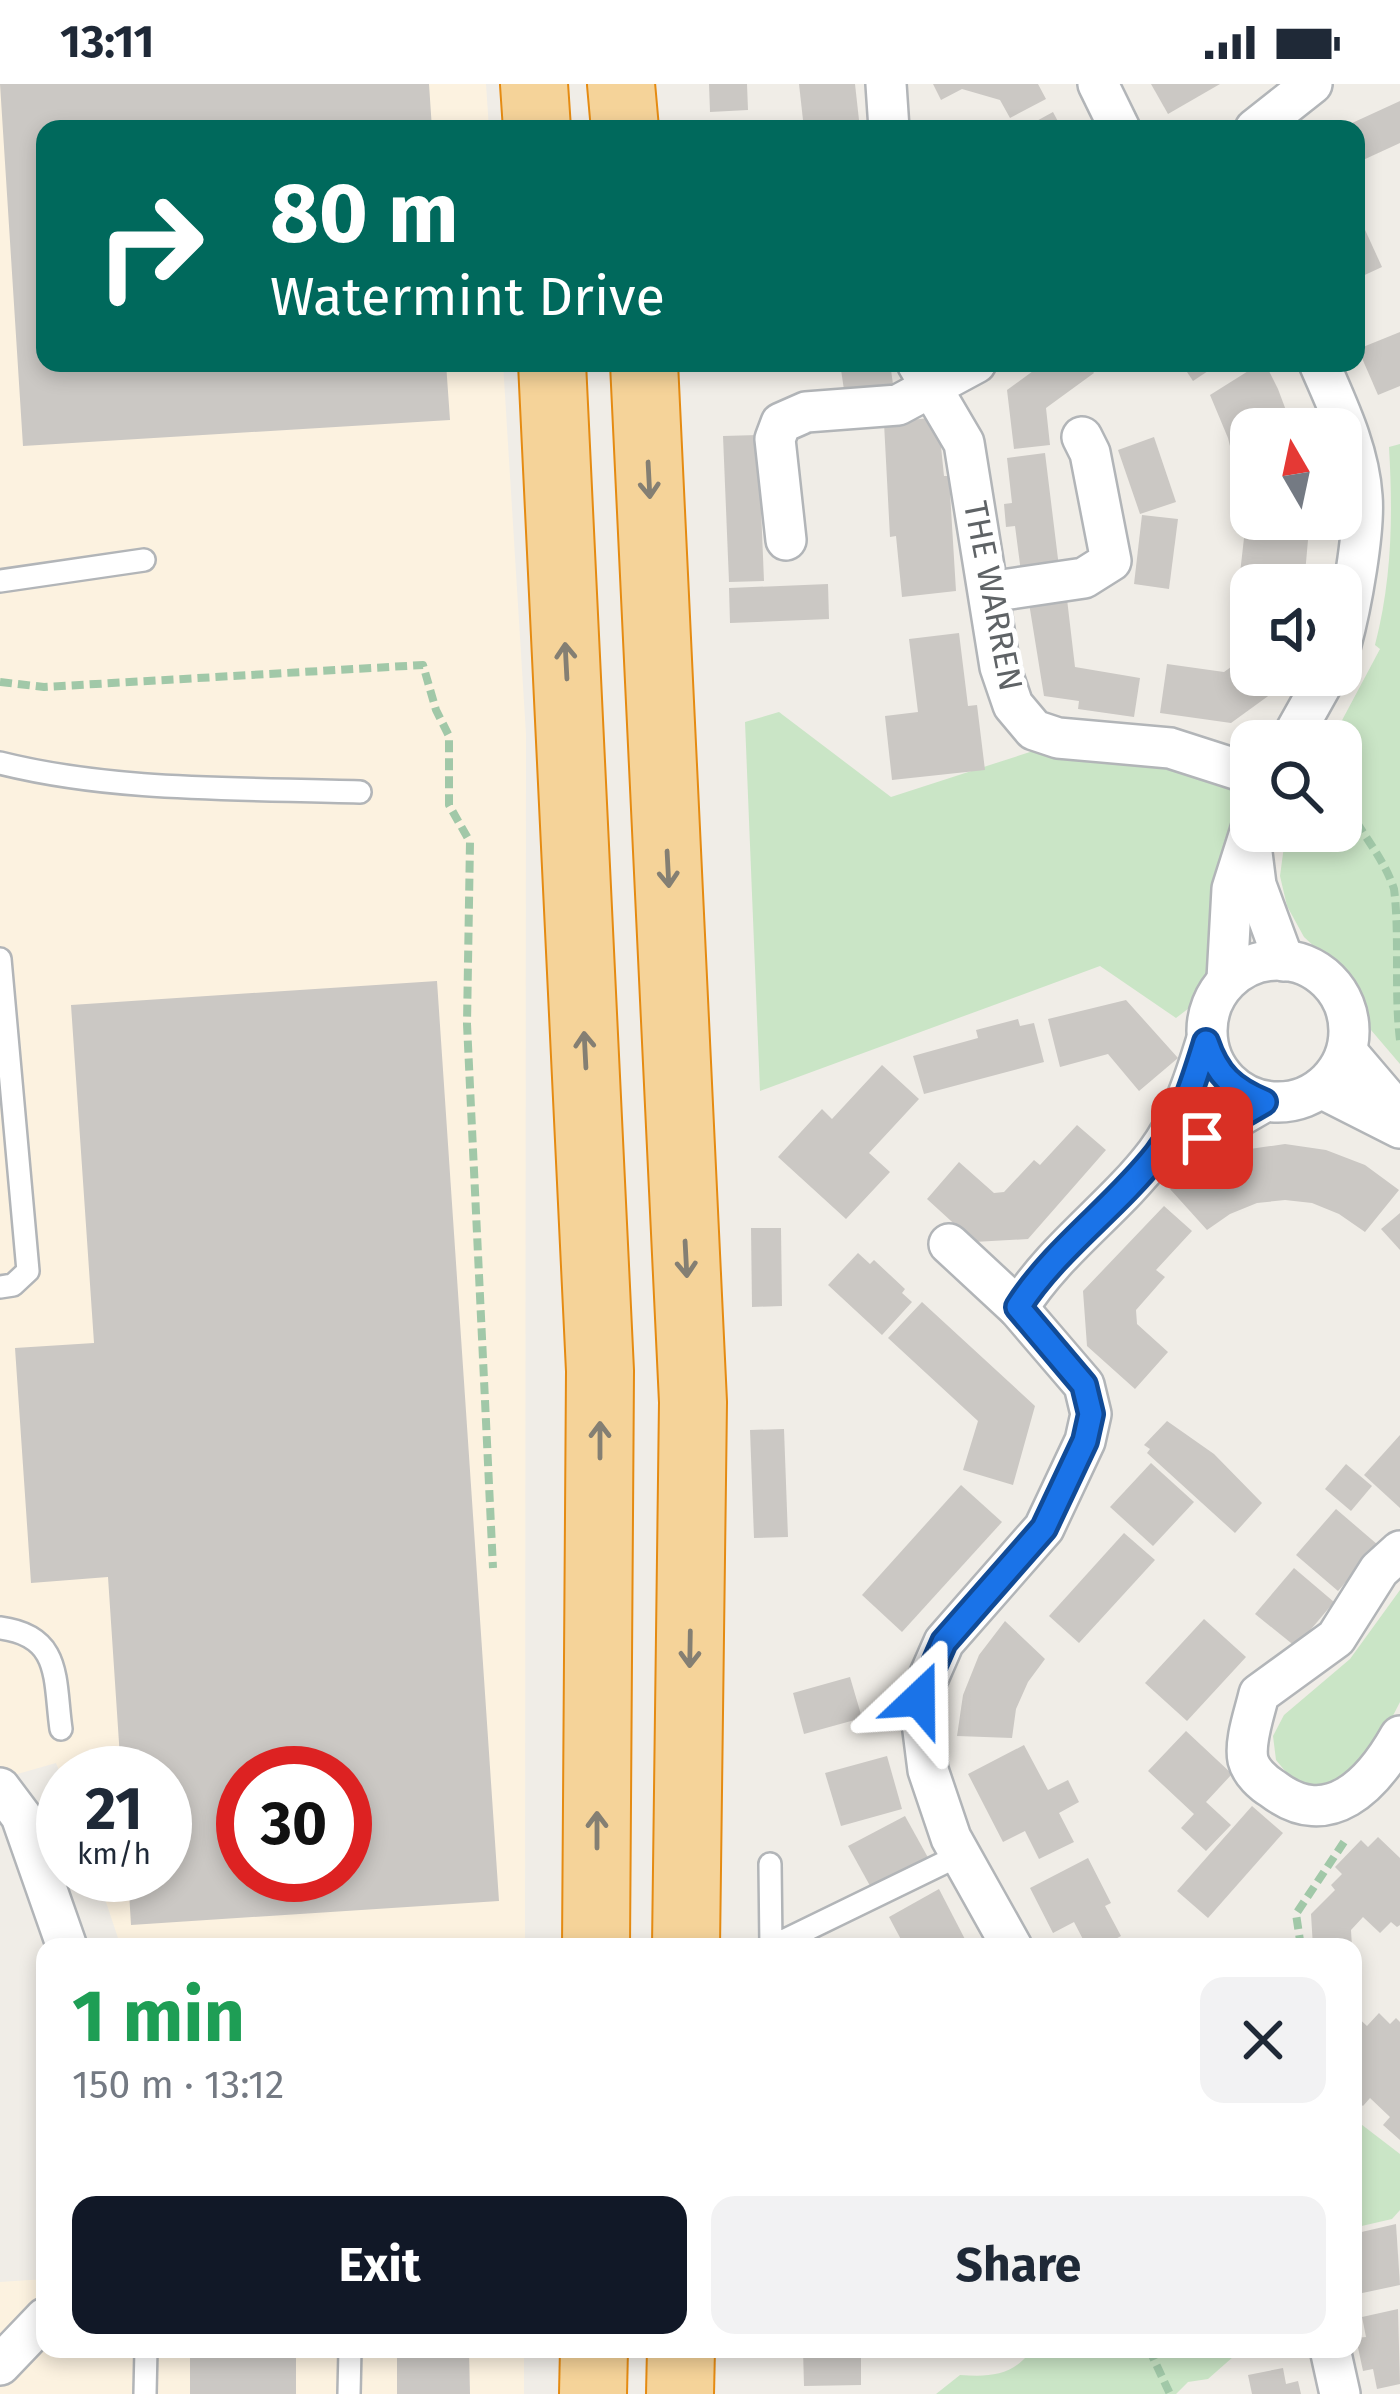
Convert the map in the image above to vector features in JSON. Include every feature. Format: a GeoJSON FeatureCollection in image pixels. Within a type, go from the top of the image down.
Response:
{"type":"FeatureCollection","features":[{"type":"Feature","properties":{"kind":"highway"},"geometry":{"type":"LineString","coordinates":[[534,84],[536,120]]}},
{"type":"Feature","properties":{"kind":"highway"},"geometry":{"type":"LineString","coordinates":[[621,84],[624,120]]}},
{"type":"Feature","properties":{"kind":"highway"},"geometry":{"type":"LineString","coordinates":[[552,372],[600,1371],[596,1938]]}},
{"type":"Feature","properties":{"kind":"highway"},"geometry":{"type":"LineString","coordinates":[[644,372],[693,1402],[686,1938]]}},
{"type":"Feature","properties":{"kind":"highway"},"geometry":{"type":"LineString","coordinates":[[593,2394],[594,2358]]}},
{"type":"Feature","properties":{"kind":"highway"},"geometry":{"type":"LineString","coordinates":[[680,2394],[681,2358]]}},
{"type":"Feature","properties":{"kind":"street"},"geometry":{"type":"LineString","coordinates":[[886,84],[888,120]]}},
{"type":"Feature","properties":{"kind":"street"},"geometry":{"type":"LineString","coordinates":[[1098,84],[1116,120]]}},
{"type":"Feature","properties":{"kind":"street"},"geometry":{"type":"LineString","coordinates":[[1266,120],[1312,84]]}},
{"type":"Feature","properties":{"kind":"street"},"geometry":{"type":"LineString","coordinates":[[1323,372],[1347,430],[1363,497],[1355,564]]}},
{"type":"Feature","properties":{"kind":"street"},"geometry":{"type":"LineString","coordinates":[[786,540],[775,439],[781,423],[806,412],[898,405],[923,376]]}},
{"type":"Feature","properties":{"kind":"street","name":"THE WARREN"},"geometry":{"type":"LineString","coordinates":[[923,376],[964,443],[1000,667],[1013,705],[1034,730],[1058,738],[1170,748],[1230,767]]}},
{"type":"Feature","properties":{"kind":"street"},"geometry":{"type":"LineString","coordinates":[[989,592],[1084,578],[1111,562],[1090,453],[1082,437]]}},
{"type":"Feature","properties":{"kind":"street"},"geometry":{"type":"LineString","coordinates":[[1227,979],[1232,889],[1243,852]]}},
{"type":"Feature","properties":{"kind":"street"},"geometry":{"type":"LineString","coordinates":[[1252,852],[1256,884],[1284,961]]}},
{"type":"Feature","properties":{"kind":"street"},"geometry":{"type":"LineString","coordinates":[[1018,1307],[1040,1273],[1156,1155],[1176,1123],[1206,1042],[1213,999],[1227,979],[1242,968],[1274,959],[1310,966],[1330,981],[1342,998],[1349,1022],[1347,1052],[1322,1088],[1299,1100],[1264,1102],[1202,1138],[1156,1155]]}},
{"type":"Feature","properties":{"kind":"street"},"geometry":{"type":"LineString","coordinates":[[1206,1042],[1226,1082],[1264,1102]]}},
{"type":"Feature","properties":{"kind":"street"},"geometry":{"type":"LineString","coordinates":[[1347,1052],[1400,1114]]}},
{"type":"Feature","properties":{"kind":"street"},"geometry":{"type":"LineString","coordinates":[[1322,1088],[1400,1128]]}},
{"type":"Feature","properties":{"kind":"street"},"geometry":{"type":"LineString","coordinates":[[949,1244],[1018,1307],[1084,1385],[1091,1414],[1085,1441],[1044,1528],[944,1642],[919,1699],[928,1770],[961,1855],[1007,1938]]}},
{"type":"Feature","properties":{"kind":"street"},"geometry":{"type":"LineString","coordinates":[[1400,1551],[1378,1570],[1336,1638],[1259,1694],[1248,1760],[1260,1780],[1287,1800],[1314,1808],[1346,1799],[1380,1772],[1400,1736]]}},
{"type":"Feature","properties":{"kind":"street"},"geometry":{"type":"LineString","coordinates":[[0,1788],[21,1816],[64,1938]]}},
{"type":"Feature","properties":{"kind":"street"},"geometry":{"type":"LineString","coordinates":[[0,2365],[36,2327]]}},
{"type":"Feature","properties":{"kind":"street"},"geometry":{"type":"LineString","coordinates":[[1332,2358],[1340,2394]]}},
{"type":"Feature","properties":{"kind":"lane"},"geometry":{"type":"LineString","coordinates":[[0,581],[144,560]]}},
{"type":"Feature","properties":{"kind":"lane"},"geometry":{"type":"LineString","coordinates":[[0,763],[151,785],[360,792]]}},
{"type":"Feature","properties":{"kind":"lane"},"geometry":{"type":"LineString","coordinates":[[0,959],[28,1271],[13,1285],[0,1287]]}},
{"type":"Feature","properties":{"kind":"lane"},"geometry":{"type":"LineString","coordinates":[[0,1628],[33,1637],[51,1653],[62,1729]]}},
{"type":"Feature","properties":{"kind":"lane"},"geometry":{"type":"LineString","coordinates":[[790,1938],[961,1855]]}},
{"type":"Feature","properties":{"kind":"lane"},"geometry":{"type":"LineString","coordinates":[[770,1864],[771,1938]]}},
{"type":"Feature","properties":{"kind":"lane"},"geometry":{"type":"LineString","coordinates":[[146,2358],[146,2394]]}},
{"type":"Feature","properties":{"kind":"lane"},"geometry":{"type":"LineString","coordinates":[[349,2394],[350,2358]]}},
{"type":"Feature","properties":{"kind":"path"},"geometry":{"type":"LineString","coordinates":[[0,682],[44,686],[424,665],[449,736],[449,805],[470,842],[467,1024],[493,1568]]}},
{"type":"Feature","properties":{"kind":"path"},"geometry":{"type":"LineString","coordinates":[[1362,829],[1381,855],[1395,892],[1400,1040]]}},
{"type":"Feature","properties":{"kind":"path"},"geometry":{"type":"LineString","coordinates":[[1300,1938],[1296,1914],[1344,1842],[1346,1799]]}},
{"type":"Feature","properties":{"kind":"path"},"geometry":{"type":"LineString","coordinates":[[1153,2358],[1170,2394]]}},
{"type":"Feature","properties":{"kind":"shaded area"},"geometry":{"type":"Polygon","coordinates":[[[0,84],[486,84],[488,120],[36,120],[36,372],[504,372],[526,734],[525,1938],[118,1938],[106,1902],[192,1902],[192,1746],[36,1746],[36,1769],[0,1779],[0,84]]]}},
{"type":"Feature","properties":{"kind":"shaded area"},"geometry":{"type":"Polygon","coordinates":[[[36,2280],[36,2358],[524,2358],[524,2394],[0,2394],[0,2282],[36,2280]]]}},
{"type":"Feature","properties":{"kind":"green space"},"geometry":{"type":"Polygon","coordinates":[[[1400,444],[1400,1064],[1371,1030],[1344,974],[1304,937],[1287,906],[1280,876],[1283,852],[1362,852],[1362,720],[1342,720],[1355,696],[1362,696],[1362,683],[1380,649],[1375,645],[1390,547],[1389,447],[1400,444]]]}},
{"type":"Feature","properties":{"kind":"green space"},"geometry":{"type":"Polygon","coordinates":[[[779,712],[891,797],[1098,730],[1230,757],[1230,852],[1247,852],[1227,979],[1176,1018],[1100,966],[760,1091],[745,722],[779,712]]]}},
{"type":"Feature","properties":{"kind":"green space"},"geometry":{"type":"Polygon","coordinates":[[[1400,1590],[1400,1702],[1383,1735],[1363,1764],[1337,1784],[1311,1788],[1291,1778],[1276,1760],[1273,1736],[1284,1715],[1350,1659],[1400,1590]]]}},
{"type":"Feature","properties":{"kind":"green space"},"geometry":{"type":"Polygon","coordinates":[[[1362,2125],[1400,2154],[1400,2210],[1392,2219],[1362,2226],[1362,2125]]]}},
{"type":"Feature","properties":{"kind":"green space"},"geometry":{"type":"Polygon","coordinates":[[[1025,2358],[1232,2358],[1208,2379],[1188,2382],[1176,2394],[936,2394],[960,2375],[992,2375],[1025,2358]]]}},
{"type":"Feature","properties":{"kind":"building"},"geometry":{"type":"Polygon","coordinates":[[[0,84],[429,84],[431,120],[36,120],[36,372],[447,372],[450,420],[23,446],[0,84]]]}},
{"type":"Feature","properties":{"kind":"building"},"geometry":{"type":"Polygon","coordinates":[[[709,84],[747,84],[748,110],[710,112],[709,84]]]}},
{"type":"Feature","properties":{"kind":"building"},"geometry":{"type":"Polygon","coordinates":[[[799,84],[855,84],[859,120],[803,120],[799,84]]]}},
{"type":"Feature","properties":{"kind":"building"},"geometry":{"type":"Polygon","coordinates":[[[933,84],[1038,84],[1046,99],[1010,118],[1000,100],[962,89],[941,100],[933,84]]]}},
{"type":"Feature","properties":{"kind":"building"},"geometry":{"type":"Polygon","coordinates":[[[1151,84],[1220,84],[1168,114],[1151,84]]]}},
{"type":"Feature","properties":{"kind":"building"},"geometry":{"type":"Polygon","coordinates":[[[1400,101],[1400,143],[1365,159],[1365,120],[1359,120],[1400,101]]]}},
{"type":"Feature","properties":{"kind":"building"},"geometry":{"type":"Polygon","coordinates":[[[1365,230],[1382,267],[1365,275],[1365,230]]]}},
{"type":"Feature","properties":{"kind":"building"},"geometry":{"type":"Polygon","coordinates":[[[1400,332],[1400,386],[1378,395],[1365,365],[1365,346],[1400,332]]]}},
{"type":"Feature","properties":{"kind":"building"},"geometry":{"type":"Polygon","coordinates":[[[841,372],[891,372],[893,384],[844,390],[841,372]]]}},
{"type":"Feature","properties":{"kind":"building"},"geometry":{"type":"Polygon","coordinates":[[[1032,372],[1094,373],[1046,408],[1050,445],[1014,449],[1007,390],[1032,372]]]}},
{"type":"Feature","properties":{"kind":"building"},"geometry":{"type":"Polygon","coordinates":[[[1247,372],[1270,372],[1285,408],[1230,408],[1230,446],[1210,395],[1247,372]]]}},
{"type":"Feature","properties":{"kind":"building"},"geometry":{"type":"Polygon","coordinates":[[[938,417],[944,476],[949,476],[956,591],[902,597],[896,536],[890,537],[884,423],[938,417]]]}},
{"type":"Feature","properties":{"kind":"building"},"geometry":{"type":"Polygon","coordinates":[[[758,435],[764,581],[729,582],[723,436],[758,435]]]}},
{"type":"Feature","properties":{"kind":"building"},"geometry":{"type":"Polygon","coordinates":[[[1154,437],[1176,502],[1140,514],[1118,450],[1154,437]]]}},
{"type":"Feature","properties":{"kind":"building"},"geometry":{"type":"Polygon","coordinates":[[[1045,453],[1059,567],[1021,572],[1015,526],[1006,527],[1004,504],[1012,503],[1007,458],[1045,453]]]}},
{"type":"Feature","properties":{"kind":"building"},"geometry":{"type":"Polygon","coordinates":[[[1142,515],[1178,519],[1169,589],[1134,584],[1142,515]]]}},
{"type":"Feature","properties":{"kind":"building"},"geometry":{"type":"Polygon","coordinates":[[[1244,540],[1308,540],[1306,564],[1241,564],[1244,540]]]}},
{"type":"Feature","properties":{"kind":"building"},"geometry":{"type":"Polygon","coordinates":[[[828,584],[829,619],[730,623],[729,588],[828,584]]]}},
{"type":"Feature","properties":{"kind":"building"},"geometry":{"type":"Polygon","coordinates":[[[1067,599],[1075,667],[1140,678],[1134,717],[1078,709],[1079,701],[1044,696],[1029,603],[1067,599]]]}},
{"type":"Feature","properties":{"kind":"building"},"geometry":{"type":"Polygon","coordinates":[[[959,633],[968,706],[977,705],[985,770],[892,780],[885,716],[918,712],[909,639],[959,633]]]}},
{"type":"Feature","properties":{"kind":"building"},"geometry":{"type":"Polygon","coordinates":[[[1167,664],[1224,672],[1230,668],[1230,696],[1268,696],[1230,723],[1160,713],[1167,664]]]}},
{"type":"Feature","properties":{"kind":"building"},"geometry":{"type":"Polygon","coordinates":[[[437,981],[499,1901],[131,1925],[130,1902],[192,1902],[192,1746],[119,1746],[108,1577],[31,1583],[15,1348],[94,1343],[71,1005],[437,981]]]}},
{"type":"Feature","properties":{"kind":"building"},"geometry":{"type":"Polygon","coordinates":[[[1126,1000],[1178,1058],[1139,1091],[1108,1054],[1060,1067],[1048,1019],[1126,1000]]]}},
{"type":"Feature","properties":{"kind":"building"},"geometry":{"type":"Polygon","coordinates":[[[1018,1019],[1020,1026],[1034,1023],[1044,1062],[924,1094],[913,1056],[978,1038],[976,1030],[1018,1019]]]}},
{"type":"Feature","properties":{"kind":"building"},"geometry":{"type":"Polygon","coordinates":[[[882,1065],[919,1099],[869,1153],[890,1172],[846,1219],[778,1157],[822,1109],[832,1119],[882,1065]]]}},
{"type":"Feature","properties":{"kind":"building"},"geometry":{"type":"Polygon","coordinates":[[[1077,1125],[1106,1150],[1028,1239],[974,1242],[927,1199],[959,1162],[994,1193],[1004,1192],[1034,1160],[1040,1165],[1077,1125]]]}},
{"type":"Feature","properties":{"kind":"building"},"geometry":{"type":"Polygon","coordinates":[[[1285,1144],[1326,1150],[1365,1165],[1399,1190],[1365,1232],[1312,1203],[1285,1200],[1257,1203],[1207,1230],[1170,1189],[1204,1165],[1243,1150],[1285,1144]]]}},
{"type":"Feature","properties":{"kind":"building"},"geometry":{"type":"Polygon","coordinates":[[[1164,1206],[1192,1231],[1156,1270],[1165,1277],[1136,1310],[1137,1324],[1168,1352],[1135,1389],[1087,1346],[1083,1291],[1164,1206]]]}},
{"type":"Feature","properties":{"kind":"building"},"geometry":{"type":"Polygon","coordinates":[[[1400,1213],[1400,1250],[1381,1229],[1400,1213]]]}},
{"type":"Feature","properties":{"kind":"building"},"geometry":{"type":"Polygon","coordinates":[[[751,1228],[781,1228],[782,1306],[752,1307],[751,1228]]]}},
{"type":"Feature","properties":{"kind":"building"},"geometry":{"type":"Polygon","coordinates":[[[858,1253],[870,1264],[874,1260],[912,1302],[882,1335],[828,1285],[858,1253]]]}},
{"type":"Feature","properties":{"kind":"building"},"geometry":{"type":"Polygon","coordinates":[[[922,1302],[1035,1406],[1013,1485],[963,1470],[978,1421],[888,1338],[922,1302]]]}},
{"type":"Feature","properties":{"kind":"building"},"geometry":{"type":"Polygon","coordinates":[[[1167,1421],[1214,1454],[1262,1503],[1235,1533],[1147,1453],[1150,1449],[1144,1445],[1167,1421]]]}},
{"type":"Feature","properties":{"kind":"building"},"geometry":{"type":"Polygon","coordinates":[[[784,1429],[788,1537],[754,1538],[750,1430],[784,1429]]]}},
{"type":"Feature","properties":{"kind":"building"},"geometry":{"type":"Polygon","coordinates":[[[1400,1435],[1400,1508],[1364,1475],[1400,1435]]]}},
{"type":"Feature","properties":{"kind":"building"},"geometry":{"type":"Polygon","coordinates":[[[1151,1463],[1194,1502],[1153,1546],[1110,1507],[1151,1463]]]}},
{"type":"Feature","properties":{"kind":"building"},"geometry":{"type":"Polygon","coordinates":[[[1346,1464],[1372,1486],[1351,1511],[1325,1489],[1346,1464]]]}},
{"type":"Feature","properties":{"kind":"building"},"geometry":{"type":"Polygon","coordinates":[[[961,1485],[1002,1522],[902,1632],[862,1595],[961,1485]]]}},
{"type":"Feature","properties":{"kind":"building"},"geometry":{"type":"Polygon","coordinates":[[[1336,1509],[1378,1545],[1338,1591],[1296,1555],[1336,1509]]]}},
{"type":"Feature","properties":{"kind":"building"},"geometry":{"type":"Polygon","coordinates":[[[1124,1533],[1155,1560],[1079,1643],[1049,1616],[1124,1533]]]}},
{"type":"Feature","properties":{"kind":"building"},"geometry":{"type":"Polygon","coordinates":[[[1294,1568],[1334,1602],[1296,1647],[1255,1614],[1294,1568]]]}},
{"type":"Feature","properties":{"kind":"building"},"geometry":{"type":"Polygon","coordinates":[[[1204,1619],[1246,1657],[1187,1721],[1145,1683],[1204,1619]]]}},
{"type":"Feature","properties":{"kind":"building"},"geometry":{"type":"Polygon","coordinates":[[[1005,1621],[1045,1659],[1016,1709],[1012,1738],[957,1736],[963,1695],[979,1655],[1005,1621]]]}},
{"type":"Feature","properties":{"kind":"building"},"geometry":{"type":"Polygon","coordinates":[[[850,1677],[862,1718],[804,1734],[793,1693],[850,1677]]]}},
{"type":"Feature","properties":{"kind":"building"},"geometry":{"type":"Polygon","coordinates":[[[1186,1731],[1232,1774],[1206,1802],[1231,1825],[1206,1851],[1181,1828],[1194,1814],[1148,1771],[1186,1731]]]}},
{"type":"Feature","properties":{"kind":"building"},"geometry":{"type":"Polygon","coordinates":[[[1024,1745],[1048,1790],[1068,1780],[1079,1802],[1059,1813],[1074,1842],[1039,1859],[1025,1831],[1003,1842],[968,1774],[1024,1745]]]}},
{"type":"Feature","properties":{"kind":"building"},"geometry":{"type":"Polygon","coordinates":[[[887,1756],[902,1809],[841,1826],[825,1773],[887,1756]]]}},
{"type":"Feature","properties":{"kind":"building"},"geometry":{"type":"Polygon","coordinates":[[[1252,1806],[1283,1833],[1208,1918],[1177,1891],[1252,1806]]]}},
{"type":"Feature","properties":{"kind":"building"},"geometry":{"type":"Polygon","coordinates":[[[905,1816],[931,1863],[874,1893],[848,1846],[905,1816]]]}},
{"type":"Feature","properties":{"kind":"building"},"geometry":{"type":"Polygon","coordinates":[[[1378,1837],[1400,1858],[1400,1925],[1391,1922],[1380,1933],[1363,1917],[1351,1930],[1351,1938],[1312,1938],[1311,1914],[1335,1890],[1331,1885],[1342,1874],[1335,1867],[1361,1840],[1368,1847],[1378,1837]]]}},
{"type":"Feature","properties":{"kind":"building"},"geometry":{"type":"Polygon","coordinates":[[[1088,1858],[1111,1903],[1105,1906],[1121,1936],[1082,1938],[1074,1922],[1053,1933],[1030,1888],[1088,1858]]]}},
{"type":"Feature","properties":{"kind":"building"},"geometry":{"type":"Polygon","coordinates":[[[939,1889],[964,1938],[900,1938],[889,1917],[939,1889]]]}},
{"type":"Feature","properties":{"kind":"building"},"geometry":{"type":"Polygon","coordinates":[[[1379,2013],[1390,2024],[1396,2018],[1400,2022],[1400,2140],[1383,2125],[1390,2117],[1370,2098],[1363,2106],[1362,2021],[1367,2026],[1379,2013]]]}},
{"type":"Feature","properties":{"kind":"building"},"geometry":{"type":"Polygon","coordinates":[[[1396,2224],[1400,2285],[1362,2293],[1362,2232],[1396,2224]]]}},
{"type":"Feature","properties":{"kind":"building"},"geometry":{"type":"Polygon","coordinates":[[[1398,2309],[1400,2384],[1377,2389],[1373,2369],[1363,2371],[1362,2337],[1366,2337],[1362,2317],[1398,2309]]]}},
{"type":"Feature","properties":{"kind":"building"},"geometry":{"type":"Polygon","coordinates":[[[190,2358],[296,2358],[296,2394],[190,2394],[190,2358]]]}},
{"type":"Feature","properties":{"kind":"building"},"geometry":{"type":"Polygon","coordinates":[[[397,2358],[469,2358],[470,2394],[397,2394],[397,2358]]]}},
{"type":"Feature","properties":{"kind":"building"},"geometry":{"type":"Polygon","coordinates":[[[803,2358],[861,2358],[861,2385],[804,2386],[803,2358]]]}},
{"type":"Feature","properties":{"kind":"building"},"geometry":{"type":"Polygon","coordinates":[[[1283,2368],[1286,2384],[1298,2381],[1301,2394],[1252,2394],[1248,2375],[1283,2368]]]}},
{"type":"Feature","properties":{"kind":"route"},"geometry":{"type":"LineString","coordinates":[[919,1699],[944,1642],[1044,1528],[1085,1441],[1091,1414],[1084,1385],[1018,1307],[1040,1273],[1156,1155],[1176,1123],[1206,1042],[1226,1082],[1264,1102],[1202,1138]]}}]}
